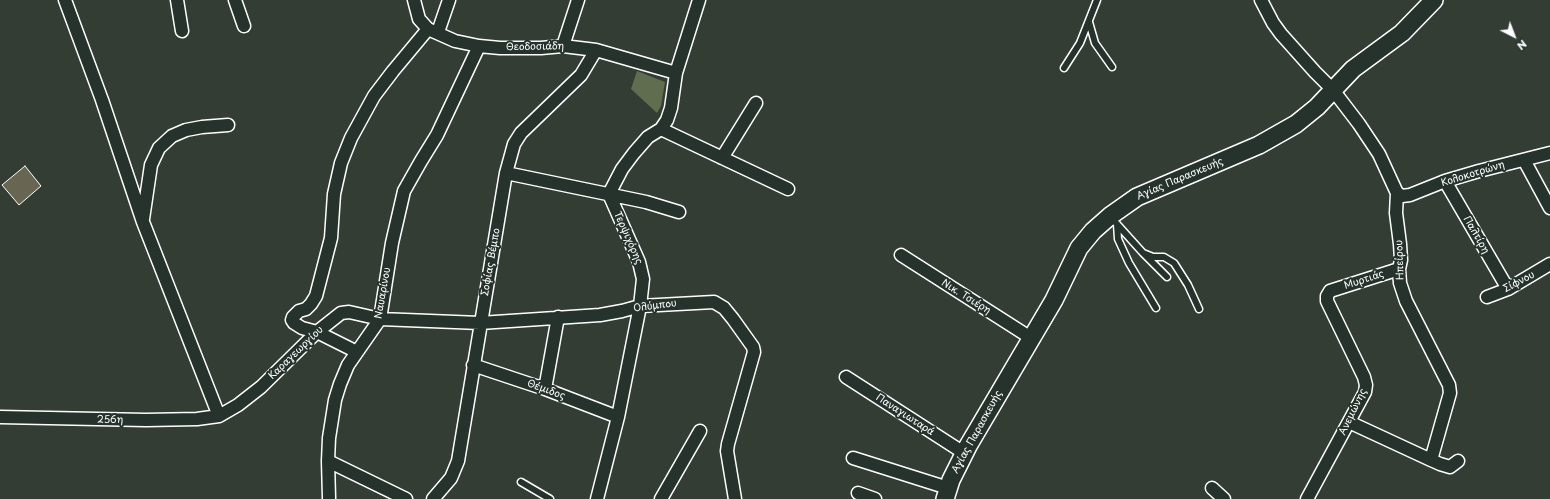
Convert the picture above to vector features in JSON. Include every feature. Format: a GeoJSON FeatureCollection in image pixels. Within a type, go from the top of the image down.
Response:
{"type":"FeatureCollection","features":[{"type":"Feature","properties":{"kind":"street"},"geometry":{"type":"LineString","coordinates":[[65,0],[102,100],[143,222],[219,416]]}},
{"type":"Feature","properties":{"kind":"street"},"geometry":{"type":"LineString","coordinates":[[177,0],[182,31]]}},
{"type":"Feature","properties":{"kind":"street"},"geometry":{"type":"LineString","coordinates":[[235,0],[244,26]]}},
{"type":"Feature","properties":{"kind":"street","name":"Θεοδοσιάδη"},"geometry":{"type":"LineString","coordinates":[[414,0],[419,19],[433,31],[455,41],[479,46],[541,48],[563,46],[596,50],[676,73]]}},
{"type":"Feature","properties":{"kind":"street"},"geometry":{"type":"LineString","coordinates":[[357,352],[317,332],[302,328],[292,320],[299,311],[306,309],[311,304],[316,296],[331,238],[334,194],[341,163],[351,138],[374,96],[392,71],[433,31],[449,0]]}},
{"type":"Feature","properties":{"kind":"street"},"geometry":{"type":"LineString","coordinates":[[563,46],[578,0]]}},
{"type":"Feature","properties":{"kind":"street"},"geometry":{"type":"LineString","coordinates":[[608,194],[622,169],[640,145],[655,131],[661,129],[667,120],[671,108],[676,73],[699,0]]}},
{"type":"Feature","properties":{"kind":"street","name":"Ηπείρου"},"geometry":{"type":"LineString","coordinates":[[1261,0],[1264,8],[1281,34],[1333,90],[1359,124],[1379,154],[1397,193],[1396,213],[1400,254],[1400,284],[1406,301],[1449,384],[1450,393],[1431,460]]}},
{"type":"Feature","properties":{"kind":"street","name":"Αγίας Παρασκευής"},"geometry":{"type":"LineString","coordinates":[[946,494],[964,453],[1054,300],[1078,248],[1093,231],[1114,220],[1129,201],[1149,191],[1259,145],[1307,117],[1353,69],[1402,33],[1434,0]]}},
{"type":"Feature","properties":{"kind":"street","name":"Ναυαρίνου"},"geometry":{"type":"LineString","coordinates":[[329,498],[329,438],[335,400],[348,366],[380,319],[392,243],[404,191],[437,135],[479,46]]}},
{"type":"Feature","properties":{"kind":"street","name":"Σοφίας Βέμπο"},"geometry":{"type":"LineString","coordinates":[[433,499],[451,478],[456,468],[506,173],[514,144],[521,133],[581,75],[596,50]]}},
{"type":"Feature","properties":{"kind":"street"},"geometry":{"type":"LineString","coordinates":[[722,158],[756,103]]}},
{"type":"Feature","properties":{"kind":"street"},"geometry":{"type":"LineString","coordinates":[[143,222],[151,166],[159,148],[172,136],[186,130],[228,125]]}},
{"type":"Feature","properties":{"kind":"street"},"geometry":{"type":"LineString","coordinates":[[661,129],[788,189]]}},
{"type":"Feature","properties":{"kind":"street","name":"Κολοκοτρώνη"},"geometry":{"type":"LineString","coordinates":[[1397,193],[1402,196],[1410,196],[1445,181],[1550,153]]}},
{"type":"Feature","properties":{"kind":"street"},"geometry":{"type":"LineString","coordinates":[[1524,160],[1550,208]]}},
{"type":"Feature","properties":{"kind":"street"},"geometry":{"type":"LineString","coordinates":[[506,173],[646,202],[678,212]]}},
{"type":"Feature","properties":{"kind":"street","name":"Παλτίρη"},"geometry":{"type":"LineString","coordinates":[[1445,181],[1508,289]]}},
{"type":"Feature","properties":{"kind":"street","name":"Τερψιχόρης"},"geometry":{"type":"LineString","coordinates":[[597,499],[618,418],[640,306],[643,279],[642,269],[608,194]]}},
{"type":"Feature","properties":{"kind":"street","name":"Νικ. Τσιέρη"},"geometry":{"type":"LineString","coordinates":[[901,255],[1031,338]]}},
{"type":"Feature","properties":{"kind":"street","name":"Σίφνου"},"geometry":{"type":"LineString","coordinates":[[1487,297],[1508,289],[1550,264]]}},
{"type":"Feature","properties":{"kind":"street","name":"Μυρτιάς"},"geometry":{"type":"LineString","coordinates":[[1328,296],[1399,269]]}},
{"type":"Feature","properties":{"kind":"street","name":"Ανεμώνης"},"geometry":{"type":"LineString","coordinates":[[1307,499],[1365,392],[1366,385],[1364,377],[1328,296]]}},
{"type":"Feature","properties":{"kind":"street","name":"Ολύμπου"},"geometry":{"type":"LineString","coordinates":[[380,319],[480,323],[600,314],[622,311],[640,306],[714,302],[724,308],[753,347],[753,356],[727,451],[734,499]]}},
{"type":"Feature","properties":{"kind":"street","name":"Καραγεωργίου"},"geometry":{"type":"LineString","coordinates":[[219,416],[238,405],[261,387],[317,332],[341,313],[349,312],[380,319]]}},
{"type":"Feature","properties":{"kind":"street"},"geometry":{"type":"LineString","coordinates":[[545,389],[558,317]]}},
{"type":"Feature","properties":{"kind":"street","name":"Θέμιδος"},"geometry":{"type":"LineString","coordinates":[[473,365],[545,389],[618,418]]}},
{"type":"Feature","properties":{"kind":"street","name":"Παναγιωταρά"},"geometry":{"type":"LineString","coordinates":[[846,377],[964,453]]}},
{"type":"Feature","properties":{"kind":"street","name":"256η"},"geometry":{"type":"LineString","coordinates":[[0,417],[197,420],[219,416]]}},
{"type":"Feature","properties":{"kind":"street"},"geometry":{"type":"LineString","coordinates":[[1349,422],[1440,464],[1450,467],[1458,461]]}},
{"type":"Feature","properties":{"kind":"street"},"geometry":{"type":"LineString","coordinates":[[661,499],[700,431]]}},
{"type":"Feature","properties":{"kind":"street"},"geometry":{"type":"LineString","coordinates":[[853,458],[946,494]]}},
{"type":"Feature","properties":{"kind":"street"},"geometry":{"type":"LineString","coordinates":[[328,461],[406,499]]}},
{"type":"Feature","properties":{"kind":"street"},"geometry":{"type":"LineString","coordinates":[[1212,488],[1224,499]]}},
{"type":"Feature","properties":{"kind":"street"},"geometry":{"type":"LineString","coordinates":[[858,493],[875,499]]}},
{"type":"Feature","properties":{"kind":"lane"},"geometry":{"type":"LineString","coordinates":[[1064,68],[1080,43],[1097,0]]}},
{"type":"Feature","properties":{"kind":"lane"},"geometry":{"type":"LineString","coordinates":[[1088,22],[1095,43],[1112,67]]}},
{"type":"Feature","properties":{"kind":"lane"},"geometry":{"type":"LineString","coordinates":[[1114,220],[1143,253],[1167,277]]}},
{"type":"Feature","properties":{"kind":"lane"},"geometry":{"type":"LineString","coordinates":[[1114,220],[1118,239],[1129,264],[1156,308]]}},
{"type":"Feature","properties":{"kind":"lane"},"geometry":{"type":"LineString","coordinates":[[1143,253],[1164,257],[1174,264],[1188,285],[1199,309]]}},
{"type":"Feature","properties":{"kind":"lane"},"geometry":{"type":"LineString","coordinates":[[520,482],[550,499]]}},
{"type":"Feature","properties":{"kind":"green space"},"geometry":{"type":"Polygon","coordinates":[[[637,71],[665,82],[661,106],[657,113],[631,89],[637,71]]]}},
{"type":"Feature","properties":{"kind":"building"},"geometry":{"type":"Polygon","coordinates":[[[25,166],[41,186],[19,205],[2,185],[25,166]]]}}]}
